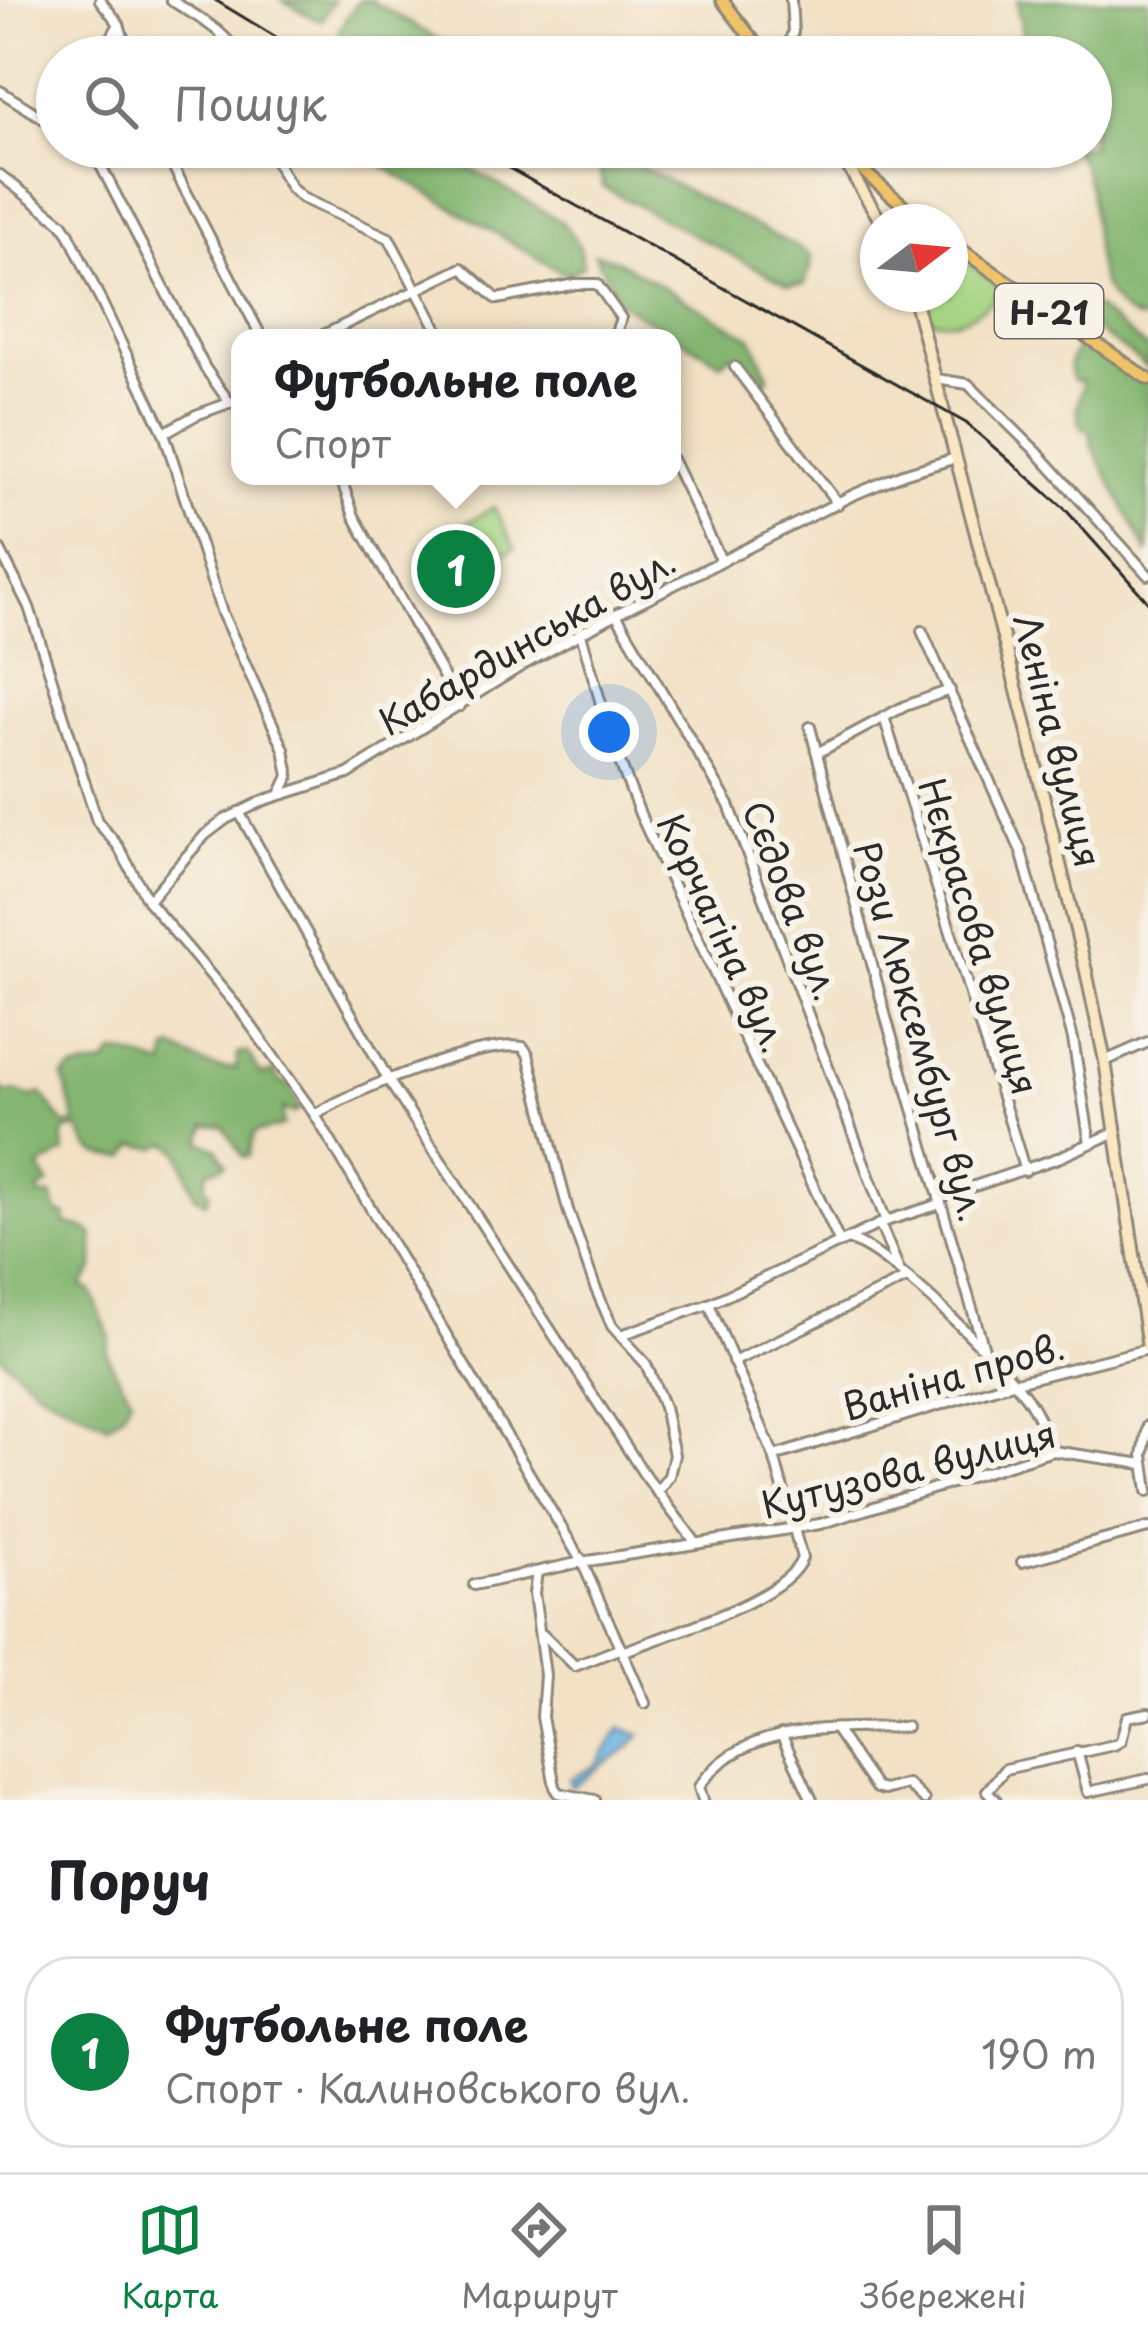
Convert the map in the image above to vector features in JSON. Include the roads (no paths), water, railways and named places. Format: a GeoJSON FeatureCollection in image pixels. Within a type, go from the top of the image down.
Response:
{"type":"FeatureCollection","features":[{"type":"Feature","properties":{"kind":"main road"},"geometry":{"type":"LineString","coordinates":[[722,0],[750,36]]}},
{"type":"Feature","properties":{"kind":"main road"},"geometry":{"type":"LineString","coordinates":[[848,168],[869,204]]}},
{"type":"Feature","properties":{"kind":"main road"},"geometry":{"type":"LineString","coordinates":[[860,168],[902,204]]}},
{"type":"Feature","properties":{"kind":"main road","name":"Н-21"},"geometry":{"type":"LineString","coordinates":[[968,254],[1148,379]]}},
{"type":"Feature","properties":{"kind":"main road","name":"Леніна вулиця"},"geometry":{"type":"LineString","coordinates":[[918,312],[1026,724],[1105,1061],[1143,1285],[1148,1348]]}},
{"type":"Feature","properties":{"kind":"street"},"geometry":{"type":"LineString","coordinates":[[100,0],[123,36]]}},
{"type":"Feature","properties":{"kind":"street"},"geometry":{"type":"LineString","coordinates":[[171,0],[223,36]]}},
{"type":"Feature","properties":{"kind":"street"},"geometry":{"type":"LineString","coordinates":[[791,0],[792,36]]}},
{"type":"Feature","properties":{"kind":"street"},"geometry":{"type":"LineString","coordinates":[[112,36],[119,24]]}},
{"type":"Feature","properties":{"kind":"street"},"geometry":{"type":"LineString","coordinates":[[0,91],[36,115]]}},
{"type":"Feature","properties":{"kind":"street"},"geometry":{"type":"LineString","coordinates":[[102,168],[205,368],[231,397]]}},
{"type":"Feature","properties":{"kind":"street"},"geometry":{"type":"LineString","coordinates":[[175,168],[257,329]]}},
{"type":"Feature","properties":{"kind":"street"},"geometry":{"type":"LineString","coordinates":[[280,168],[302,198],[389,238],[437,329]]}},
{"type":"Feature","properties":{"kind":"street"},"geometry":{"type":"LineString","coordinates":[[0,175],[62,223],[164,433],[222,613],[284,748],[290,776],[280,795]]}},
{"type":"Feature","properties":{"kind":"street"},"geometry":{"type":"LineString","coordinates":[[335,329],[462,268],[497,299],[597,284],[621,318],[615,329]]}},
{"type":"Feature","properties":{"kind":"street"},"geometry":{"type":"LineString","coordinates":[[735,367],[838,503]]}},
{"type":"Feature","properties":{"kind":"street"},"geometry":{"type":"LineString","coordinates":[[936,379],[968,384],[1148,574]]}},
{"type":"Feature","properties":{"kind":"street"},"geometry":{"type":"LineString","coordinates":[[164,433],[231,402]]}},
{"type":"Feature","properties":{"kind":"street","name":"Кабардинська вул."},"geometry":{"type":"LineString","coordinates":[[148,902],[214,827],[239,812],[348,774],[520,666],[616,614],[838,503],[903,474],[956,458]]}},
{"type":"Feature","properties":{"kind":"street"},"geometry":{"type":"LineString","coordinates":[[681,478],[721,560]]}},
{"type":"Feature","properties":{"kind":"street"},"geometry":{"type":"LineString","coordinates":[[343,485],[354,516],[460,706]]}},
{"type":"Feature","properties":{"kind":"street"},"geometry":{"type":"LineString","coordinates":[[0,550],[29,607],[88,801],[148,902],[240,1010],[315,1115],[582,1562],[646,1703]]}},
{"type":"Feature","properties":{"kind":"street","name":"Сєдова вул."},"geometry":{"type":"LineString","coordinates":[[616,614],[729,805],[904,1276]]}},
{"type":"Feature","properties":{"kind":"street"},"geometry":{"type":"LineString","coordinates":[[922,631],[1021,851],[1073,1039],[1090,1143]]}},
{"type":"Feature","properties":{"kind":"street","name":"Корчагіна вул."},"geometry":{"type":"LineString","coordinates":[[581,634],[612,742],[640,814],[844,1242]]}},
{"type":"Feature","properties":{"kind":"street"},"geometry":{"type":"LineString","coordinates":[[817,753],[884,717],[950,690]]}},
{"type":"Feature","properties":{"kind":"street","name":"Нєкрасова вулиця"},"geometry":{"type":"LineString","coordinates":[[884,717],[1025,1171]]}},
{"type":"Feature","properties":{"kind":"street","name":"Рози Люксембург вул."},"geometry":{"type":"LineString","coordinates":[[810,727],[887,1021],[984,1349]]}},
{"type":"Feature","properties":{"kind":"street"},"geometry":{"type":"LineString","coordinates":[[239,812],[388,1081],[657,1492],[696,1543]]}},
{"type":"Feature","properties":{"kind":"street"},"geometry":{"type":"LineString","coordinates":[[1105,1061],[1148,1042]]}},
{"type":"Feature","properties":{"kind":"street"},"geometry":{"type":"LineString","coordinates":[[315,1115],[388,1081],[463,1055],[523,1047],[568,1210],[595,1287],[612,1326],[646,1364],[673,1443],[673,1464],[657,1492]]}},
{"type":"Feature","properties":{"kind":"street"},"geometry":{"type":"LineString","coordinates":[[621,1335],[709,1304],[883,1222],[1114,1133]]}},
{"type":"Feature","properties":{"kind":"street"},"geometry":{"type":"LineString","coordinates":[[844,1242],[871,1248],[984,1349],[1032,1406],[1053,1451]]}},
{"type":"Feature","properties":{"kind":"street"},"geometry":{"type":"LineString","coordinates":[[733,1362],[904,1276]]}},
{"type":"Feature","properties":{"kind":"street"},"geometry":{"type":"LineString","coordinates":[[541,1632],[575,1666],[779,1585],[799,1567],[802,1558],[774,1456],[709,1304]]}},
{"type":"Feature","properties":{"kind":"street","name":"Ваніна пров."},"geometry":{"type":"LineString","coordinates":[[774,1456],[1148,1348]]}},
{"type":"Feature","properties":{"kind":"street"},"geometry":{"type":"LineString","coordinates":[[1148,1426],[1143,1464],[1148,1491]]}},
{"type":"Feature","properties":{"kind":"street","name":"Кутузова вулиця"},"geometry":{"type":"LineString","coordinates":[[474,1585],[582,1562],[795,1530],[1053,1451],[1143,1464]]}},
{"type":"Feature","properties":{"kind":"street"},"geometry":{"type":"LineString","coordinates":[[1022,1562],[1148,1528]]}},
{"type":"Feature","properties":{"kind":"street"},"geometry":{"type":"LineString","coordinates":[[537,1572],[534,1593],[545,1675],[542,1718],[555,1787],[559,1793],[595,1800]]}},
{"type":"Feature","properties":{"kind":"street"},"geometry":{"type":"LineString","coordinates":[[996,1800],[987,1791],[1005,1768],[1114,1745],[1121,1741],[1127,1718],[1148,1713]]}},
{"type":"Feature","properties":{"kind":"street"},"geometry":{"type":"LineString","coordinates":[[703,1800],[699,1786],[721,1763],[757,1742],[781,1734],[906,1727]]}},
{"type":"Feature","properties":{"kind":"street"},"geometry":{"type":"LineString","coordinates":[[835,1729],[876,1788],[907,1784],[924,1800]]}},
{"type":"Feature","properties":{"kind":"street"},"geometry":{"type":"LineString","coordinates":[[781,1734],[812,1800]]}},
{"type":"Feature","properties":{"kind":"street"},"geometry":{"type":"LineString","coordinates":[[1077,1751],[1088,1796],[1148,1779]]}},
{"type":"Feature","properties":{"kind":"water"},"geometry":{"type":"Polygon","coordinates":[[[621,1728],[640,1735],[572,1787],[570,1780],[596,1765],[621,1728]]]}},
{"type":"Feature","properties":{"kind":"railway"},"geometry":{"type":"LineString","coordinates":[[215,0],[274,36]]}},
{"type":"Feature","properties":{"kind":"railway"},"geometry":{"type":"LineString","coordinates":[[509,168],[966,423],[1064,508],[1148,602]]}},
{"type":"Feature","properties":{"kind":"place","name":"Футбольне поле"},"geometry":{"type":"Point","coordinates":[456,569]}}]}
